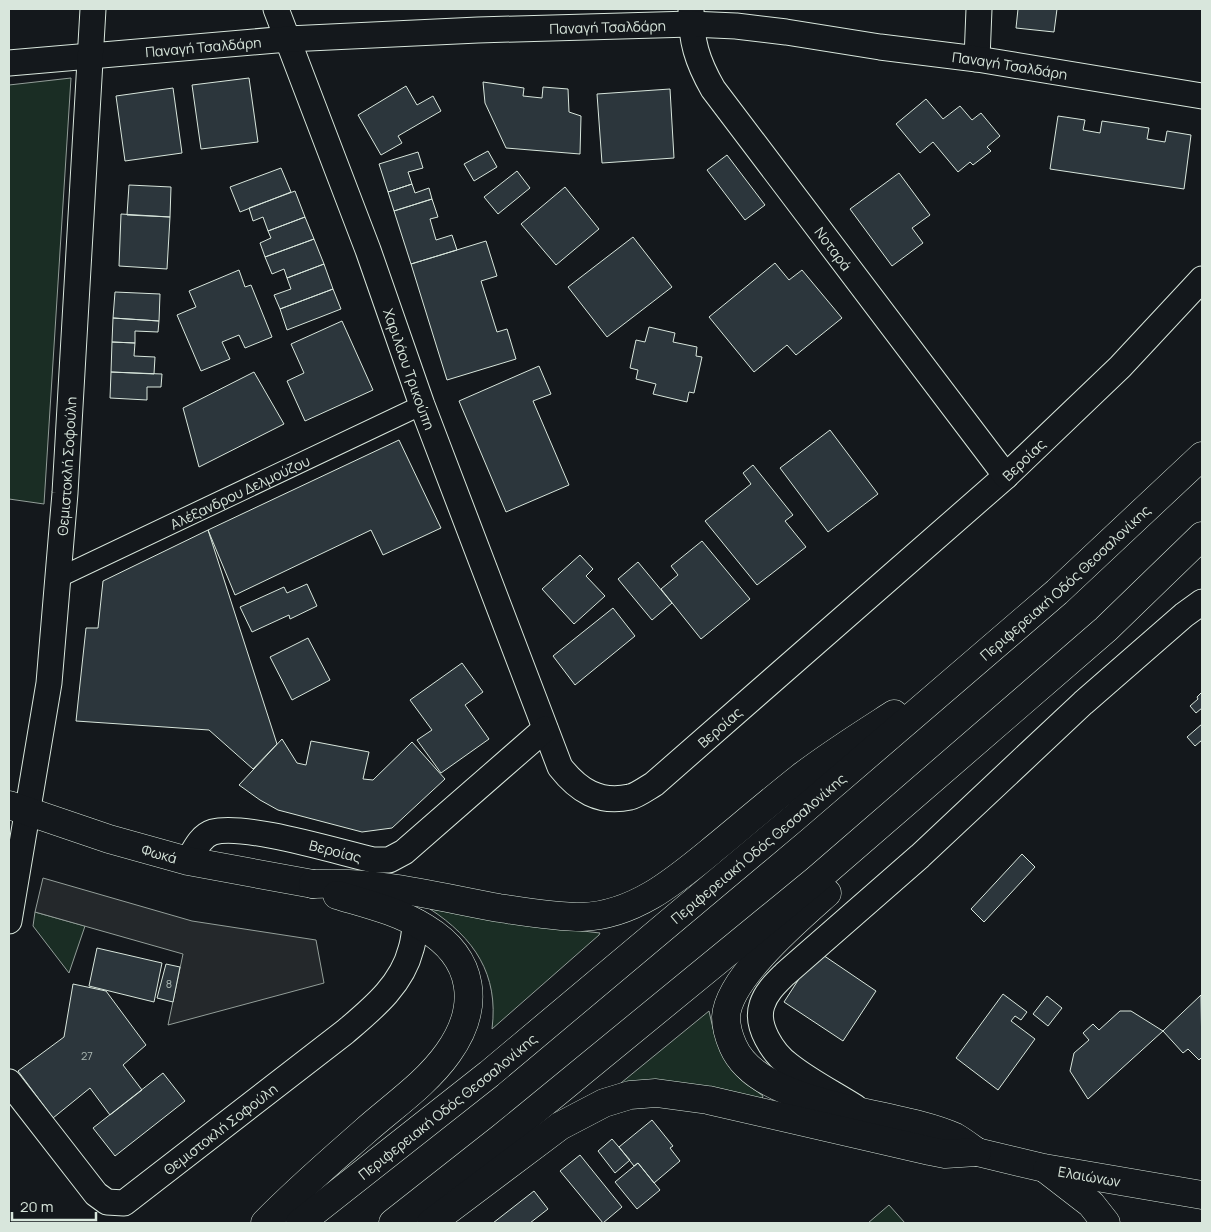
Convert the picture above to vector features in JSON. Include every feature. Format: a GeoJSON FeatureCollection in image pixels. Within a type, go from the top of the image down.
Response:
{"type":"FeatureCollection","features":[{"type":"Feature","properties":{"kind":"main road","name":"Περιφερειακή Οδός Θεσσαλονίκης"},"geometry":{"type":"LineString","coordinates":[[300,1223],[489,1074],[786,825],[1057,592],[1202,456]]}},
{"type":"Feature","properties":{"kind":"main road"},"geometry":{"type":"LineString","coordinates":[[393,1223],[501,1138],[816,880],[1106,629],[1202,536]]}},
{"type":"Feature","properties":{"kind":"main road"},"geometry":{"type":"LineString","coordinates":[[313,884],[339,882],[380,887],[519,911],[563,916],[583,917],[611,912],[648,897],[676,880],[800,778],[848,743],[972,664]]}},
{"type":"Feature","properties":{"kind":"main road"},"geometry":{"type":"LineString","coordinates":[[977,1152],[955,1138],[936,1131],[779,1088],[761,1078],[748,1067],[736,1052],[728,1034],[726,1017],[733,993],[746,974],[784,933],[995,741],[1032,701],[1046,681]]}},
{"type":"Feature","properties":{"kind":"main road","name":"Φωκά"},"geometry":{"type":"LineString","coordinates":[[18,809],[118,842],[188,861],[313,884]]}},
{"type":"Feature","properties":{"kind":"main road"},"geometry":{"type":"LineString","coordinates":[[265,1223],[307,1182],[420,1084],[447,1054],[456,1038],[468,1003],[469,988],[466,974],[458,958],[448,945],[434,934],[416,922],[395,913],[334,894],[313,884]]}},
{"type":"Feature","properties":{"kind":"main road"},"geometry":{"type":"LineString","coordinates":[[431,1223],[560,1126],[604,1103],[630,1095],[656,1093],[676,1095],[761,1112],[930,1152],[945,1154],[977,1152]]}},
{"type":"Feature","properties":{"kind":"main road","name":"Ελαιώνων"},"geometry":{"type":"LineString","coordinates":[[977,1152],[1044,1168],[1202,1194]]}},
{"type":"Feature","properties":{"kind":"main road"},"geometry":{"type":"LineString","coordinates":[[1044,1168],[1091,1204],[1106,1223]]}},
{"type":"Feature","properties":{"kind":"street","name":"Θεμιστοκλή Σοφούλη"},"geometry":{"type":"LineString","coordinates":[[9,921],[18,809],[49,683],[71,387],[93,9]]}},
{"type":"Feature","properties":{"kind":"street","name":"Χαριλάου Τρικούπη"},"geometry":{"type":"LineString","coordinates":[[276,9],[368,250],[422,405],[545,729]]}},
{"type":"Feature","properties":{"kind":"street"},"geometry":{"type":"LineString","coordinates":[[977,59],[979,9]]}},
{"type":"Feature","properties":{"kind":"street","name":"Παναγή Τσαλδάρη"},"geometry":{"type":"LineString","coordinates":[[9,63],[288,38],[478,30],[691,16],[760,29],[977,59],[1202,96]]}},
{"type":"Feature","properties":{"kind":"street","name":"Νοταρά"},"geometry":{"type":"LineString","coordinates":[[691,16],[698,60],[717,94],[828,238],[1006,476]]}},
{"type":"Feature","properties":{"kind":"street","name":"Βεροίας"},"geometry":{"type":"LineString","coordinates":[[188,861],[199,842],[205,837],[212,833],[226,831],[257,833],[373,860],[389,860],[404,852],[545,729],[560,767],[572,782],[590,794],[611,799],[632,797],[654,784],[1006,476],[1120,367],[1202,279]]}},
{"type":"Feature","properties":{"kind":"street","name":"Αλέξανδρου Δελμούζου"},"geometry":{"type":"LineString","coordinates":[[58,578],[422,405]]}},
{"type":"Feature","properties":{"kind":"street"},"geometry":{"type":"LineString","coordinates":[[863,1112],[789,1065],[778,1054],[763,1029],[762,1005],[768,992],[785,974],[920,856],[1083,703],[1184,615],[1202,602]]}},
{"type":"Feature","properties":{"kind":"street","name":"Θεμιστοκλή Σοφούλη"},"geometry":{"type":"LineString","coordinates":[[9,1082],[96,1194],[107,1202],[124,1203],[345,1032],[376,1005],[388,992],[406,964],[412,949],[416,922]]}},
{"type":"Feature","properties":{"kind":"green space"},"geometry":{"type":"Polygon","coordinates":[[[71,78],[44,504],[9,499],[9,85],[71,78]]]}},
{"type":"Feature","properties":{"kind":"green space"},"geometry":{"type":"Polygon","coordinates":[[[430,909],[600,933],[492,1029],[493,1009],[491,991],[480,959],[459,932],[430,909]]]}},
{"type":"Feature","properties":{"kind":"green space"},"geometry":{"type":"Polygon","coordinates":[[[35,912],[85,926],[69,973],[33,926],[35,912]]]}},
{"type":"Feature","properties":{"kind":"green space"},"geometry":{"type":"Polygon","coordinates":[[[709,1011],[716,1039],[723,1056],[733,1072],[763,1096],[762,1099],[616,1087],[709,1011]]]}},
{"type":"Feature","properties":{"kind":"green space"},"geometry":{"type":"Polygon","coordinates":[[[889,1205],[905,1223],[868,1223],[889,1205]]]}},
{"type":"Feature","properties":{"kind":"shaded area"},"geometry":{"type":"Polygon","coordinates":[[[43,878],[192,921],[316,940],[324,983],[168,1025],[183,954],[35,912],[43,878]]]}},
{"type":"Feature","properties":{"kind":"building"},"geometry":{"type":"Polygon","coordinates":[[[1018,9],[1057,9],[1054,32],[1016,28],[1018,9]]]}},
{"type":"Feature","properties":{"kind":"building"},"geometry":{"type":"Polygon","coordinates":[[[249,78],[258,142],[201,149],[192,85],[249,78]]]}},
{"type":"Feature","properties":{"kind":"building"},"geometry":{"type":"Polygon","coordinates":[[[483,82],[524,88],[523,96],[542,98],[543,87],[568,89],[569,112],[581,116],[580,154],[506,148],[485,103],[483,82]]]}},
{"type":"Feature","properties":{"kind":"building"},"geometry":{"type":"Polygon","coordinates":[[[406,86],[417,105],[433,96],[441,111],[398,136],[402,143],[381,155],[358,115],[406,86]]]}},
{"type":"Feature","properties":{"kind":"building"},"geometry":{"type":"Polygon","coordinates":[[[173,88],[182,153],[125,161],[116,96],[173,88]]]}},
{"type":"Feature","properties":{"kind":"building"},"geometry":{"type":"Polygon","coordinates":[[[670,89],[674,158],[602,163],[597,94],[670,89]]]}},
{"type":"Feature","properties":{"kind":"building"},"geometry":{"type":"Polygon","coordinates":[[[926,99],[943,119],[960,106],[972,120],[981,113],[1000,136],[987,147],[991,151],[973,165],[970,162],[958,172],[933,142],[920,153],[896,124],[926,99]]]}},
{"type":"Feature","properties":{"kind":"building"},"geometry":{"type":"Polygon","coordinates":[[[1058,116],[1085,120],[1083,130],[1100,133],[1102,121],[1149,128],[1147,139],[1165,142],[1167,131],[1191,135],[1184,189],[1050,169],[1058,116]]]}},
{"type":"Feature","properties":{"kind":"building"},"geometry":{"type":"Polygon","coordinates":[[[488,151],[497,167],[474,181],[464,164],[488,151]]]}},
{"type":"Feature","properties":{"kind":"building"},"geometry":{"type":"Polygon","coordinates":[[[418,152],[423,168],[408,172],[412,184],[388,192],[379,164],[418,152]]]}},
{"type":"Feature","properties":{"kind":"building"},"geometry":{"type":"Polygon","coordinates":[[[727,155],[765,205],[745,220],[707,170],[727,155]]]}},
{"type":"Feature","properties":{"kind":"building"},"geometry":{"type":"Polygon","coordinates":[[[281,168],[291,192],[240,212],[230,187],[281,168]]]}},
{"type":"Feature","properties":{"kind":"building"},"geometry":{"type":"Polygon","coordinates":[[[517,171],[530,188],[498,214],[484,197],[517,171]]]}},
{"type":"Feature","properties":{"kind":"building"},"geometry":{"type":"Polygon","coordinates":[[[899,173],[930,215],[912,228],[923,243],[892,266],[850,209],[899,173]]]}},
{"type":"Feature","properties":{"kind":"building"},"geometry":{"type":"Polygon","coordinates":[[[412,184],[415,193],[429,188],[432,199],[394,211],[388,192],[412,184]]]}},
{"type":"Feature","properties":{"kind":"building"},"geometry":{"type":"Polygon","coordinates":[[[129,185],[171,187],[170,217],[127,215],[129,185]]]}},
{"type":"Feature","properties":{"kind":"building"},"geometry":{"type":"Polygon","coordinates":[[[565,187],[599,229],[556,265],[521,224],[565,187]]]}},
{"type":"Feature","properties":{"kind":"building"},"geometry":{"type":"Polygon","coordinates":[[[295,191],[305,217],[268,231],[263,217],[253,221],[249,208],[295,191]]]}},
{"type":"Feature","properties":{"kind":"building"},"geometry":{"type":"Polygon","coordinates":[[[432,199],[438,217],[430,219],[436,240],[452,235],[457,250],[411,264],[394,211],[432,199]]]}},
{"type":"Feature","properties":{"kind":"building"},"geometry":{"type":"Polygon","coordinates":[[[121,214],[170,217],[167,269],[119,266],[121,214]]]}},
{"type":"Feature","properties":{"kind":"building"},"geometry":{"type":"Polygon","coordinates":[[[305,217],[314,239],[265,257],[260,243],[271,238],[268,231],[305,217]]]}},
{"type":"Feature","properties":{"kind":"building"},"geometry":{"type":"Polygon","coordinates":[[[633,237],[672,287],[607,337],[568,287],[633,237]]]}},
{"type":"Feature","properties":{"kind":"building"},"geometry":{"type":"Polygon","coordinates":[[[314,239],[324,264],[287,278],[284,269],[272,274],[265,257],[314,239]]]}},
{"type":"Feature","properties":{"kind":"building"},"geometry":{"type":"Polygon","coordinates":[[[486,241],[497,276],[481,281],[497,332],[507,329],[516,359],[447,380],[411,264],[486,241]]]}},
{"type":"Feature","properties":{"kind":"building"},"geometry":{"type":"Polygon","coordinates":[[[775,263],[789,280],[802,270],[842,318],[796,355],[787,345],[754,372],[709,317],[775,263]]]}},
{"type":"Feature","properties":{"kind":"building"},"geometry":{"type":"Polygon","coordinates":[[[324,264],[333,289],[280,309],[274,295],[291,289],[287,278],[324,264]]]}},
{"type":"Feature","properties":{"kind":"building"},"geometry":{"type":"Polygon","coordinates":[[[239,270],[245,287],[251,285],[272,337],[245,348],[239,335],[222,342],[230,359],[201,371],[177,315],[196,307],[189,291],[239,270]]]}},
{"type":"Feature","properties":{"kind":"building"},"geometry":{"type":"Polygon","coordinates":[[[333,289],[341,309],[287,330],[280,309],[333,289]]]}},
{"type":"Feature","properties":{"kind":"building"},"geometry":{"type":"Polygon","coordinates":[[[115,292],[160,294],[159,321],[113,318],[115,292]]]}},
{"type":"Feature","properties":{"kind":"building"},"geometry":{"type":"Polygon","coordinates":[[[113,318],[159,321],[158,332],[135,331],[135,343],[112,342],[113,318]]]}},
{"type":"Feature","properties":{"kind":"building"},"geometry":{"type":"Polygon","coordinates":[[[342,321],[373,390],[305,421],[287,381],[304,373],[291,344],[342,321]]]}},
{"type":"Feature","properties":{"kind":"building"},"geometry":{"type":"Polygon","coordinates":[[[649,327],[675,333],[673,342],[697,347],[696,356],[702,357],[694,393],[689,392],[687,402],[653,394],[656,384],[636,379],[638,370],[630,368],[636,340],[645,342],[649,327]]]}},
{"type":"Feature","properties":{"kind":"building"},"geometry":{"type":"Polygon","coordinates":[[[112,342],[135,343],[134,356],[155,357],[154,374],[111,372],[112,342]]]}},
{"type":"Feature","properties":{"kind":"building"},"geometry":{"type":"Polygon","coordinates":[[[539,366],[551,394],[533,401],[569,485],[506,512],[459,401],[539,366]]]}},
{"type":"Feature","properties":{"kind":"building"},"geometry":{"type":"Polygon","coordinates":[[[111,372],[162,374],[161,387],[147,387],[147,400],[110,398],[111,372]]]}},
{"type":"Feature","properties":{"kind":"building"},"geometry":{"type":"Polygon","coordinates":[[[254,372],[284,424],[199,467],[183,408],[254,372]]]}},
{"type":"Feature","properties":{"kind":"building"},"geometry":{"type":"Polygon","coordinates":[[[830,430],[878,494],[828,532],[780,468],[830,430]]]}},
{"type":"Feature","properties":{"kind":"building"},"geometry":{"type":"Polygon","coordinates":[[[399,440],[441,528],[383,555],[371,530],[235,595],[208,530],[399,440]]]}},
{"type":"Feature","properties":{"kind":"building"},"geometry":{"type":"Polygon","coordinates":[[[753,465],[793,515],[785,521],[806,547],[757,585],[705,521],[751,484],[743,473],[753,465]]]}},
{"type":"Feature","properties":{"kind":"building"},"geometry":{"type":"Polygon","coordinates":[[[208,530],[277,744],[253,769],[209,730],[76,721],[86,628],[98,628],[103,581],[208,530]]]}},
{"type":"Feature","properties":{"kind":"building"},"geometry":{"type":"Polygon","coordinates":[[[702,541],[750,599],[701,639],[661,589],[678,575],[671,566],[702,541]]]}},
{"type":"Feature","properties":{"kind":"building"},"geometry":{"type":"Polygon","coordinates":[[[580,555],[593,569],[586,576],[605,596],[574,624],[542,589],[580,555]]]}},
{"type":"Feature","properties":{"kind":"building"},"geometry":{"type":"Polygon","coordinates":[[[638,562],[672,603],[652,620],[618,579],[638,562]]]}},
{"type":"Feature","properties":{"kind":"building"},"geometry":{"type":"Polygon","coordinates":[[[307,584],[317,606],[290,619],[289,615],[252,632],[240,607],[284,587],[287,593],[307,584]]]}},
{"type":"Feature","properties":{"kind":"building"},"geometry":{"type":"Polygon","coordinates":[[[613,608],[635,636],[575,685],[553,656],[613,608]]]}},
{"type":"Feature","properties":{"kind":"building"},"geometry":{"type":"Polygon","coordinates":[[[308,638],[330,680],[292,700],[270,657],[308,638]]]}},
{"type":"Feature","properties":{"kind":"building"},"geometry":{"type":"Polygon","coordinates":[[[462,663],[483,692],[465,705],[489,739],[441,773],[417,740],[432,730],[410,700],[462,663]]]}},
{"type":"Feature","properties":{"kind":"building"},"geometry":{"type":"Polygon","coordinates":[[[1202,692],[1202,708],[1196,713],[1190,706],[1198,699],[1197,697],[1202,692]]]}},
{"type":"Feature","properties":{"kind":"building"},"geometry":{"type":"Polygon","coordinates":[[[1202,724],[1202,740],[1195,746],[1187,737],[1202,724]]]}},
{"type":"Feature","properties":{"kind":"building"},"geometry":{"type":"Polygon","coordinates":[[[282,739],[297,763],[306,765],[311,741],[369,752],[363,779],[373,780],[412,742],[445,779],[392,828],[362,832],[278,810],[239,785],[282,739]]]}},
{"type":"Feature","properties":{"kind":"building"},"geometry":{"type":"Polygon","coordinates":[[[1022,854],[1035,867],[984,922],[971,909],[1022,854]]]}},
{"type":"Feature","properties":{"kind":"building"},"geometry":{"type":"Polygon","coordinates":[[[97,948],[162,963],[154,1002],[89,986],[97,948]]]}},
{"type":"Feature","properties":{"kind":"building"},"geometry":{"type":"Polygon","coordinates":[[[817,951],[876,991],[843,1041],[784,1002],[817,951]]]}},
{"type":"Feature","properties":{"kind":"building"},"geometry":{"type":"Polygon","coordinates":[[[166,964],[180,967],[173,1002],[157,998],[166,964]]]}},
{"type":"Feature","properties":{"kind":"building"},"geometry":{"type":"Polygon","coordinates":[[[73,984],[106,991],[146,1045],[123,1065],[142,1090],[110,1115],[90,1088],[53,1118],[18,1071],[64,1037],[73,984]]]}},
{"type":"Feature","properties":{"kind":"building"},"geometry":{"type":"Polygon","coordinates":[[[1003,994],[1027,1012],[1021,1020],[1015,1016],[1011,1021],[1035,1039],[998,1090],[956,1058],[1003,994]]]}},
{"type":"Feature","properties":{"kind":"building"},"geometry":{"type":"Polygon","coordinates":[[[1201,995],[1202,1057],[1199,1060],[1188,1049],[1183,1053],[1163,1031],[1201,995]]]}},
{"type":"Feature","properties":{"kind":"building"},"geometry":{"type":"Polygon","coordinates":[[[1047,996],[1062,1008],[1048,1026],[1033,1014],[1047,996]]]}},
{"type":"Feature","properties":{"kind":"building"},"geometry":{"type":"Polygon","coordinates":[[[1120,1011],[1131,1011],[1163,1031],[1088,1099],[1070,1071],[1074,1053],[1089,1040],[1083,1033],[1093,1024],[1099,1030],[1120,1011]]]}},
{"type":"Feature","properties":{"kind":"building"},"geometry":{"type":"Polygon","coordinates":[[[163,1073],[185,1101],[115,1156],[93,1128],[163,1073]]]}},
{"type":"Feature","properties":{"kind":"building"},"geometry":{"type":"Polygon","coordinates":[[[652,1120],[673,1146],[670,1148],[680,1161],[654,1183],[638,1163],[634,1166],[619,1147],[652,1120]]]}},
{"type":"Feature","properties":{"kind":"building"},"geometry":{"type":"Polygon","coordinates":[[[612,1139],[630,1160],[615,1173],[598,1151],[612,1139]]]}},
{"type":"Feature","properties":{"kind":"building"},"geometry":{"type":"Polygon","coordinates":[[[580,1155],[622,1207],[603,1223],[560,1171],[580,1155]]]}},
{"type":"Feature","properties":{"kind":"building"},"geometry":{"type":"Polygon","coordinates":[[[638,1163],[660,1190],[637,1209],[615,1182],[638,1163]]]}},
{"type":"Feature","properties":{"kind":"building"},"geometry":{"type":"Polygon","coordinates":[[[534,1191],[548,1209],[530,1223],[493,1223],[534,1191]]]}}]}
